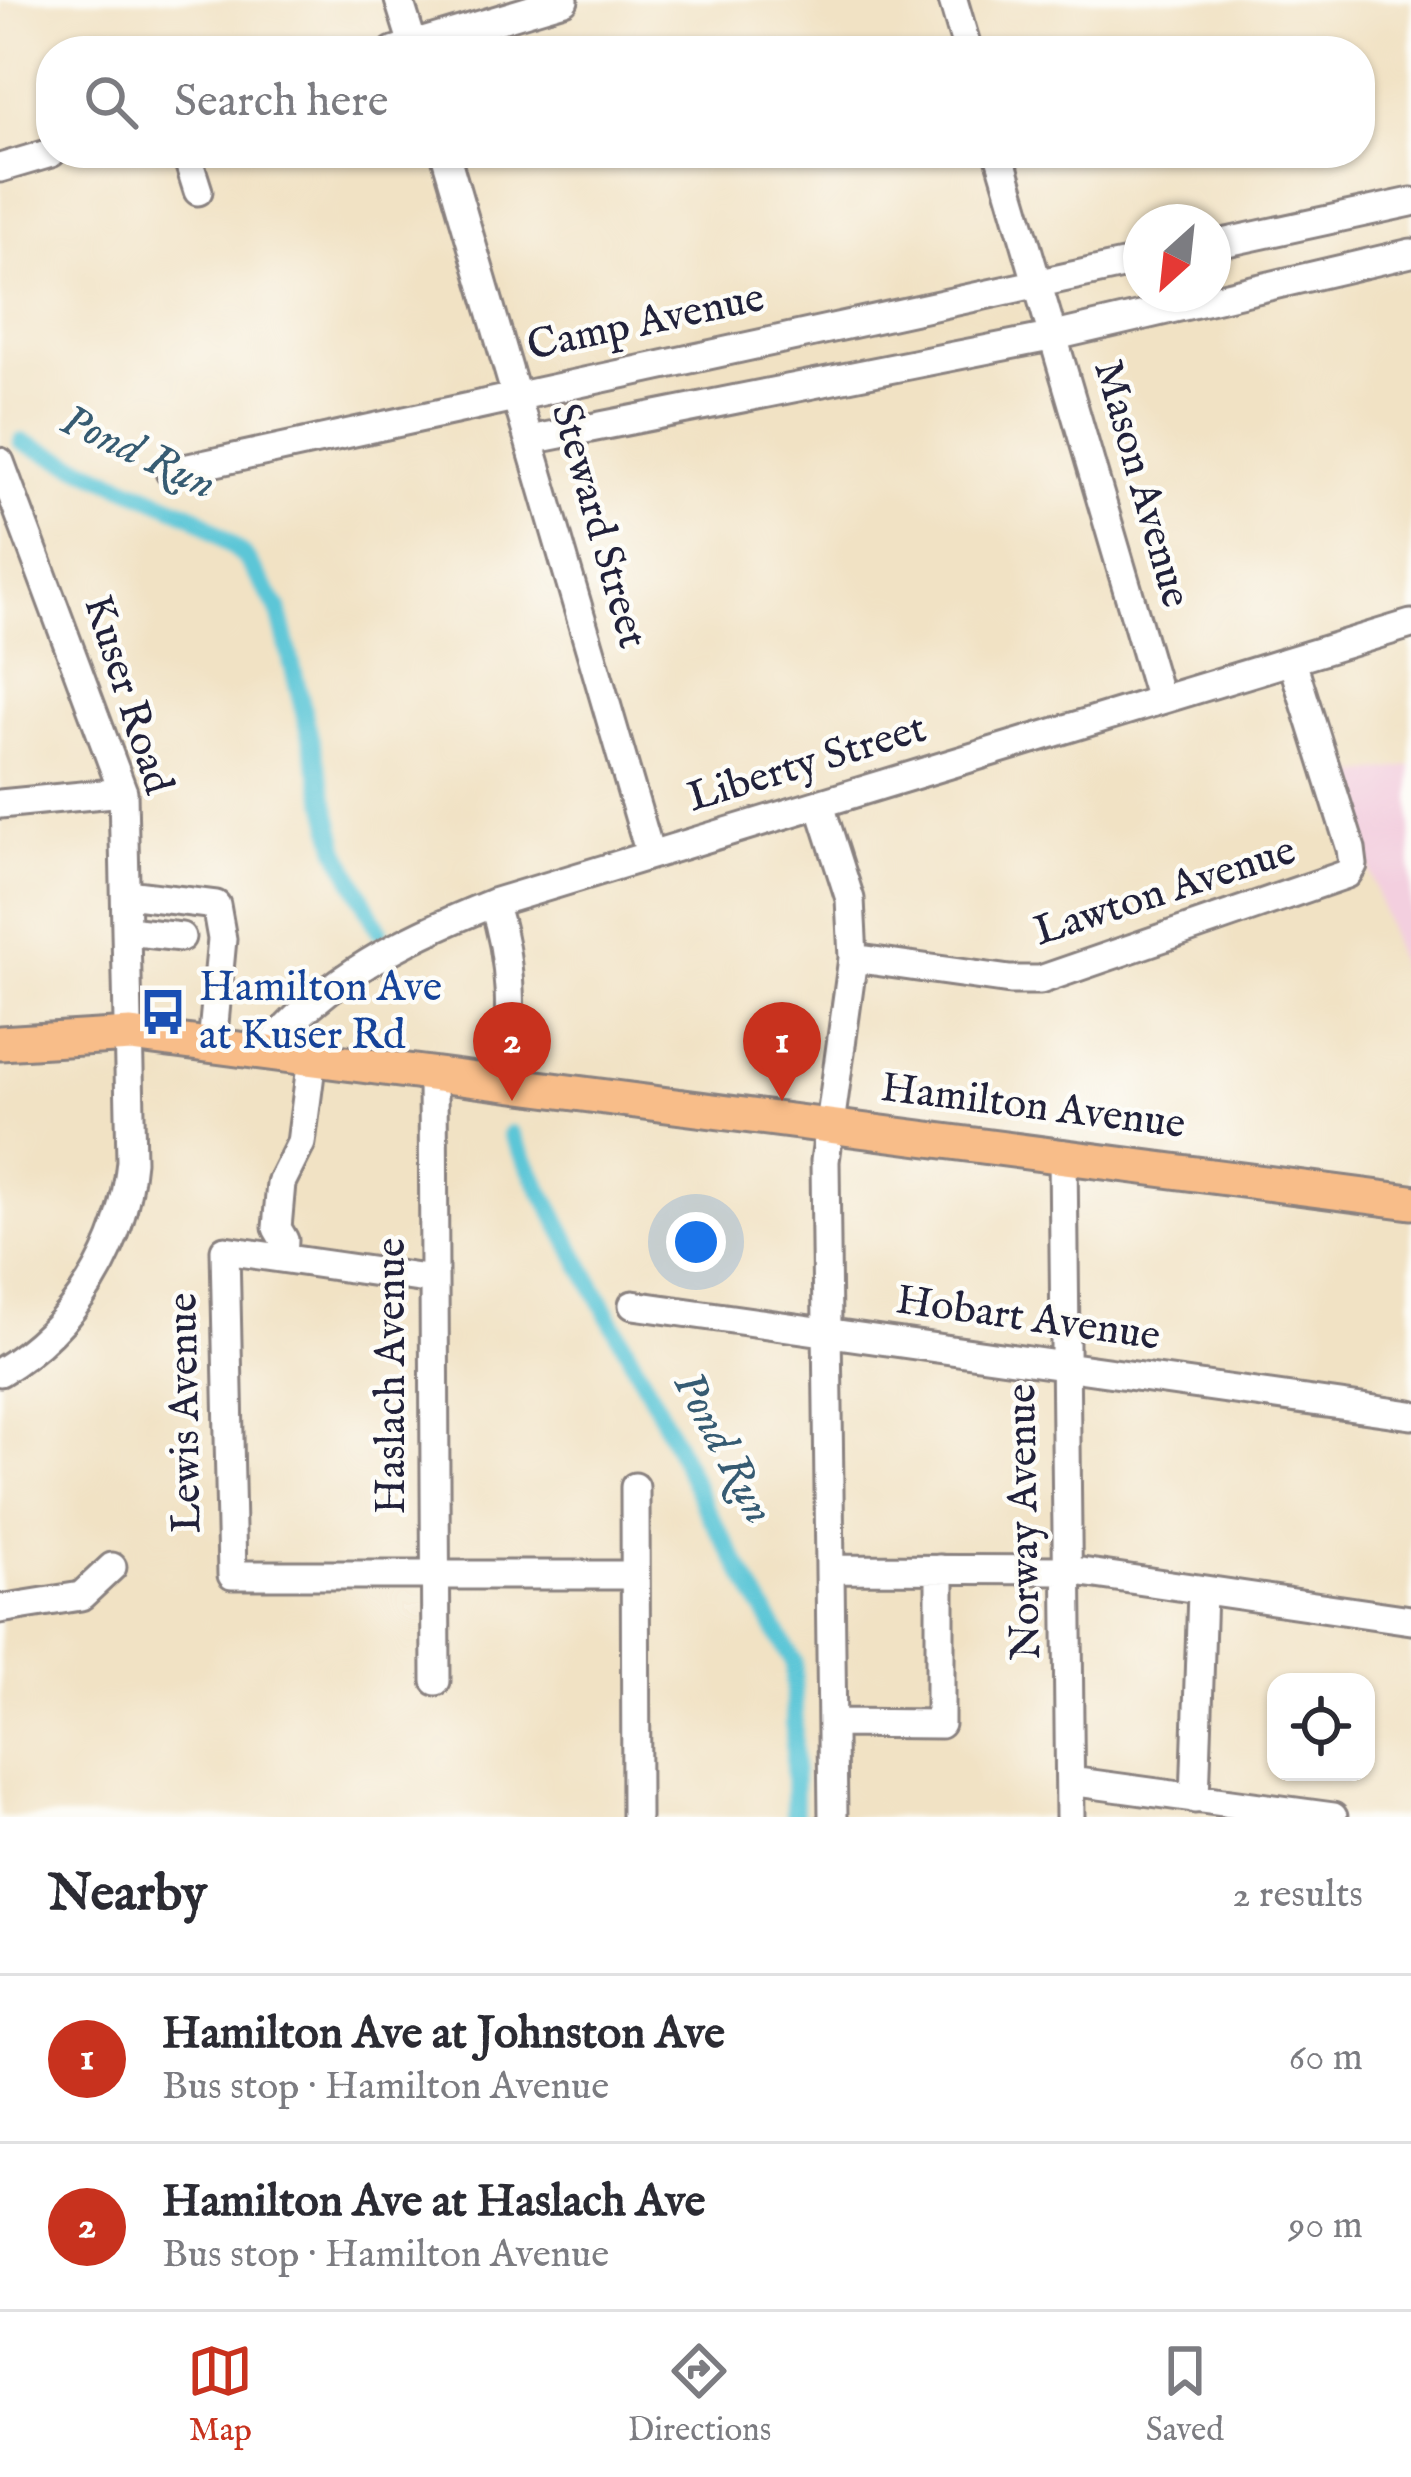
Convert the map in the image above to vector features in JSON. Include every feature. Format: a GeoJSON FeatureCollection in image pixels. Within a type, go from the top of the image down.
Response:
{"type":"FeatureCollection","features":[{"type":"Feature","properties":{"kind":"main road","name":"Hamilton Avenue"},"geometry":{"type":"LineString","coordinates":[[0,1042],[130,1035],[1411,1202]]}},
{"type":"Feature","properties":{"kind":"street"},"geometry":{"type":"LineString","coordinates":[[400,0],[405,36]]}},
{"type":"Feature","properties":{"kind":"street"},"geometry":{"type":"LineString","coordinates":[[449,36],[564,0]]}},
{"type":"Feature","properties":{"kind":"street"},"geometry":{"type":"LineString","coordinates":[[953,0],[964,36]]}},
{"type":"Feature","properties":{"kind":"street"},"geometry":{"type":"LineString","coordinates":[[0,168],[36,157]]}},
{"type":"Feature","properties":{"kind":"street"},"geometry":{"type":"LineString","coordinates":[[191,168],[198,191]]}},
{"type":"Feature","properties":{"kind":"street","name":"Steward Street"},"geometry":{"type":"LineString","coordinates":[[449,168],[650,854]]}},
{"type":"Feature","properties":{"kind":"street","name":"Mason Avenue"},"geometry":{"type":"LineString","coordinates":[[1003,168],[1160,700]]}},
{"type":"Feature","properties":{"kind":"street"},"geometry":{"type":"LineString","coordinates":[[1231,241],[1411,202]]}},
{"type":"Feature","properties":{"kind":"street"},"geometry":{"type":"LineString","coordinates":[[530,440],[1055,336],[1411,253]]}},
{"type":"Feature","properties":{"kind":"street","name":"Camp Avenue"},"geometry":{"type":"LineString","coordinates":[[170,472],[1123,264]]}},
{"type":"Feature","properties":{"kind":"street","name":"Kuser Road"},"geometry":{"type":"LineString","coordinates":[[0,462],[123,792],[130,1035],[130,1174],[110,1246],[72,1311],[46,1338],[0,1372]]}},
{"type":"Feature","properties":{"kind":"street","name":"Liberty Street"},"geometry":{"type":"LineString","coordinates":[[264,1053],[316,996],[407,940],[493,902],[1411,624]]}},
{"type":"Feature","properties":{"kind":"street","name":"Lawton Avenue"},"geometry":{"type":"LineString","coordinates":[[853,958],[1040,980],[1338,880],[1353,865],[1292,662]]}},
{"type":"Feature","properties":{"kind":"street"},"geometry":{"type":"LineString","coordinates":[[0,804],[123,792]]}},
{"type":"Feature","properties":{"kind":"street"},"geometry":{"type":"LineString","coordinates":[[820,806],[850,899],[853,958],[828,1127],[833,1817]]}},
{"type":"Feature","properties":{"kind":"street"},"geometry":{"type":"LineString","coordinates":[[127,894],[216,905],[222,939],[212,1045]]}},
{"type":"Feature","properties":{"kind":"street"},"geometry":{"type":"LineString","coordinates":[[493,902],[506,940],[511,1028],[505,1081]]}},
{"type":"Feature","properties":{"kind":"street"},"geometry":{"type":"LineString","coordinates":[[128,932],[181,937]]}},
{"type":"Feature","properties":{"kind":"street"},"geometry":{"type":"LineString","coordinates":[[312,1058],[301,1143],[281,1183],[277,1228],[284,1240],[283,1258],[433,1280]]}},
{"type":"Feature","properties":{"kind":"street","name":"Haslach Avenue"},"geometry":{"type":"LineString","coordinates":[[433,1072],[436,1681]]}},
{"type":"Feature","properties":{"kind":"street","name":"Norway Avenue"},"geometry":{"type":"LineString","coordinates":[[1063,1154],[1070,1817]]}},
{"type":"Feature","properties":{"kind":"street","name":"Lewis Avenue"},"geometry":{"type":"LineString","coordinates":[[283,1258],[225,1250],[232,1575],[435,1575]]}},
{"type":"Feature","properties":{"kind":"street","name":"Hobart Avenue"},"geometry":{"type":"LineString","coordinates":[[633,1305],[1411,1415]]}},
{"type":"Feature","properties":{"kind":"street"},"geometry":{"type":"LineString","coordinates":[[635,1487],[636,1817]]}},
{"type":"Feature","properties":{"kind":"street"},"geometry":{"type":"LineString","coordinates":[[0,1609],[81,1596],[112,1568]]}},
{"type":"Feature","properties":{"kind":"street"},"geometry":{"type":"LineString","coordinates":[[830,1569],[1067,1570],[1411,1620]]}},
{"type":"Feature","properties":{"kind":"street"},"geometry":{"type":"LineString","coordinates":[[832,1723],[940,1724],[940,1569]]}},
{"type":"Feature","properties":{"kind":"street"},"geometry":{"type":"LineString","coordinates":[[435,1575],[635,1575]]}},
{"type":"Feature","properties":{"kind":"street"},"geometry":{"type":"LineString","coordinates":[[1195,1799],[1202,1592]]}},
{"type":"Feature","properties":{"kind":"street"},"geometry":{"type":"LineString","coordinates":[[1070,1780],[1334,1817]]}},
{"type":"Feature","properties":{"kind":"shaded area"},"geometry":{"type":"Polygon","coordinates":[[[1411,766],[1411,1004],[1341,776],[1411,766]]]}},
{"type":"Feature","properties":{"kind":"waterway","name":"Pond Run"},"geometry":{"type":"LineString","coordinates":[[22,442],[197,517],[245,557],[278,608],[338,850],[379,930]]}},
{"type":"Feature","properties":{"kind":"waterway","name":"Pond Run"},"geometry":{"type":"LineString","coordinates":[[511,1134],[654,1400],[706,1509],[794,1662],[794,1817]]}},
{"type":"Feature","properties":{"kind":"place","name":"Hamilton Ave at Kuser Rd"},"geometry":{"type":"Point","coordinates":[163,1012]}},
{"type":"Feature","properties":{"kind":"place","name":"Hamilton Ave at Haslach Ave"},"geometry":{"type":"Point","coordinates":[512,1101]}},
{"type":"Feature","properties":{"kind":"place","name":"Hamilton Ave at Johnston Ave"},"geometry":{"type":"Point","coordinates":[782,1101]}}]}
